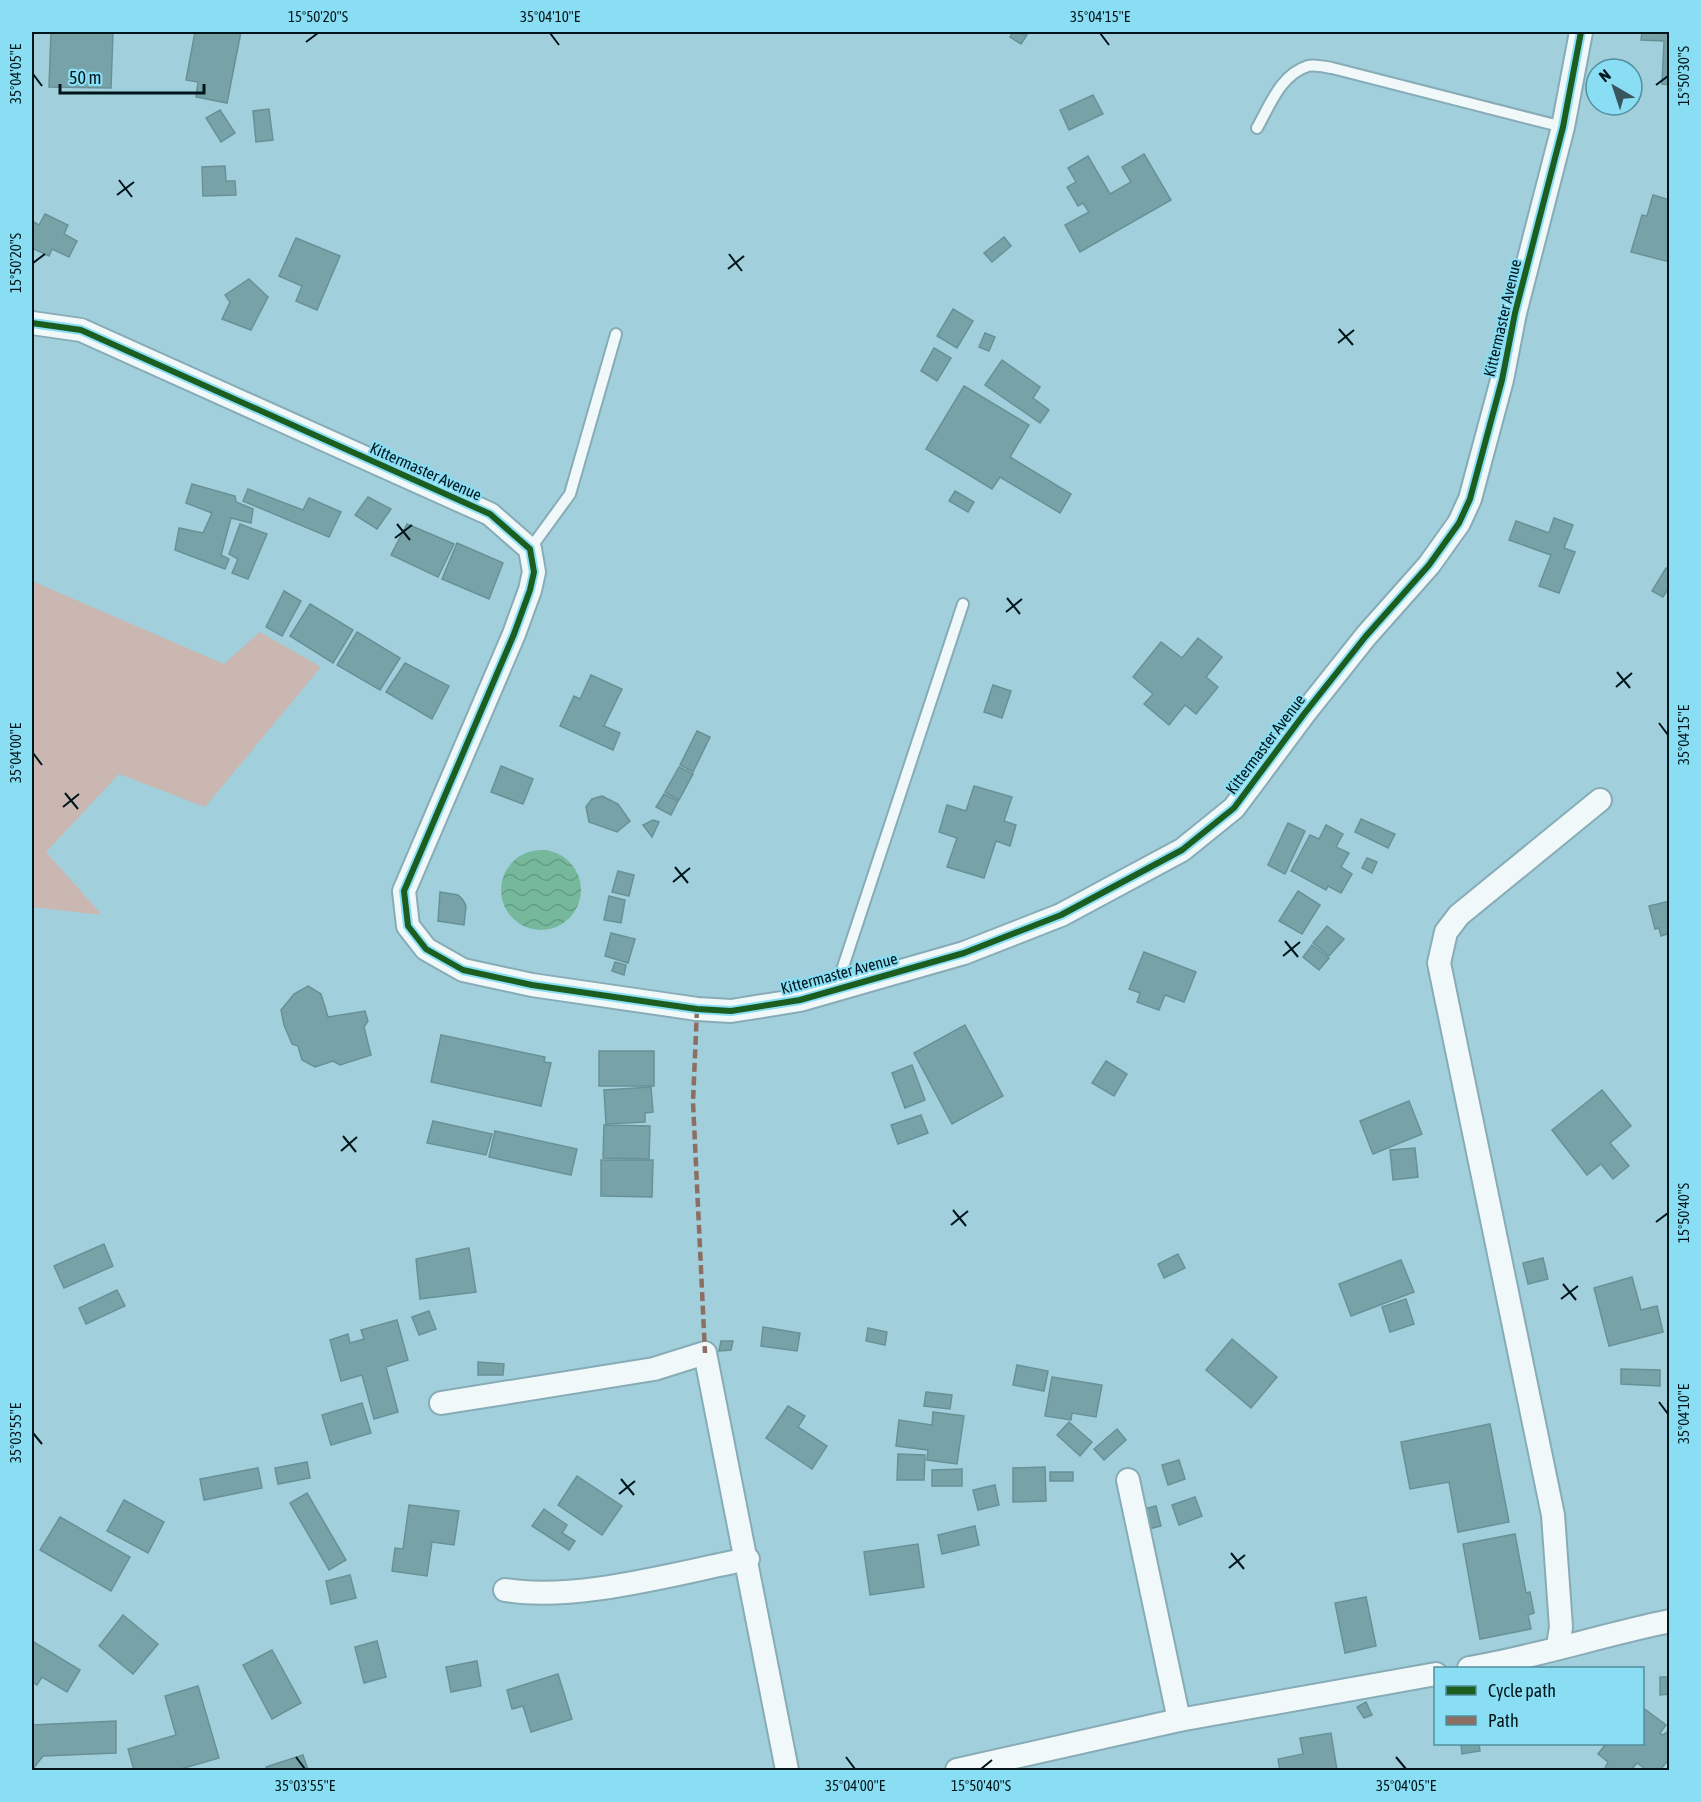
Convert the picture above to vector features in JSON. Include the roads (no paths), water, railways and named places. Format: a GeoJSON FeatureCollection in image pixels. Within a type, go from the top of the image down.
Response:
{"type":"FeatureCollection","features":[{"type":"Feature","properties":{"kind":"street","name":"Kittermaster Avenue"},"geometry":{"type":"LineString","coordinates":[[32,323],[81,330],[479,509],[490,514],[530,549],[534,572],[514,634],[405,891],[408,926],[426,949],[462,970],[544,987],[697,1009],[731,1011],[800,1000],[964,953],[1061,915],[1182,850],[1234,807],[1359,645],[1429,565],[1470,499],[1502,380],[1515,313],[1563,127],[1581,32]]}},
{"type":"Feature","properties":{"kind":"street"},"geometry":{"type":"LineString","coordinates":[[1558,1646],[1561,1627],[1553,1515],[1439,963],[1446,932],[1459,915],[1600,800]]}},
{"type":"Feature","properties":{"kind":"street"},"geometry":{"type":"LineString","coordinates":[[441,1403],[654,1369],[705,1353],[748,1559],[787,1770]]}},
{"type":"Feature","properties":{"kind":"street"},"geometry":{"type":"LineString","coordinates":[[1128,1480],[1179,1720]]}},
{"type":"Feature","properties":{"kind":"street"},"geometry":{"type":"LineString","coordinates":[[505,1590],[529,1594],[562,1593],[748,1559]]}},
{"type":"Feature","properties":{"kind":"street"},"geometry":{"type":"LineString","coordinates":[[1475,1667],[1511,1661],[1558,1646],[1670,1621]]}},
{"type":"Feature","properties":{"kind":"street"},"geometry":{"type":"LineString","coordinates":[[957,1770],[1179,1720],[1434,1674]]}},
{"type":"Feature","properties":{"kind":"lane"},"geometry":{"type":"LineString","coordinates":[[1257,128],[1280,87],[1293,74],[1310,65],[1332,68],[1563,127]]}},
{"type":"Feature","properties":{"kind":"lane"},"geometry":{"type":"LineString","coordinates":[[530,549],[570,494],[616,334]]}},
{"type":"Feature","properties":{"kind":"lane"},"geometry":{"type":"LineString","coordinates":[[836,989],[963,604]]}},
{"type":"Feature","properties":{"kind":"water"},"geometry":{"type":"Polygon","coordinates":[[[541,850],[556,853],[569,862],[578,875],[581,890],[578,905],[569,918],[556,927],[541,930],[526,927],[513,918],[504,905],[501,890],[504,875],[513,862],[526,853],[541,850]]]}}]}
